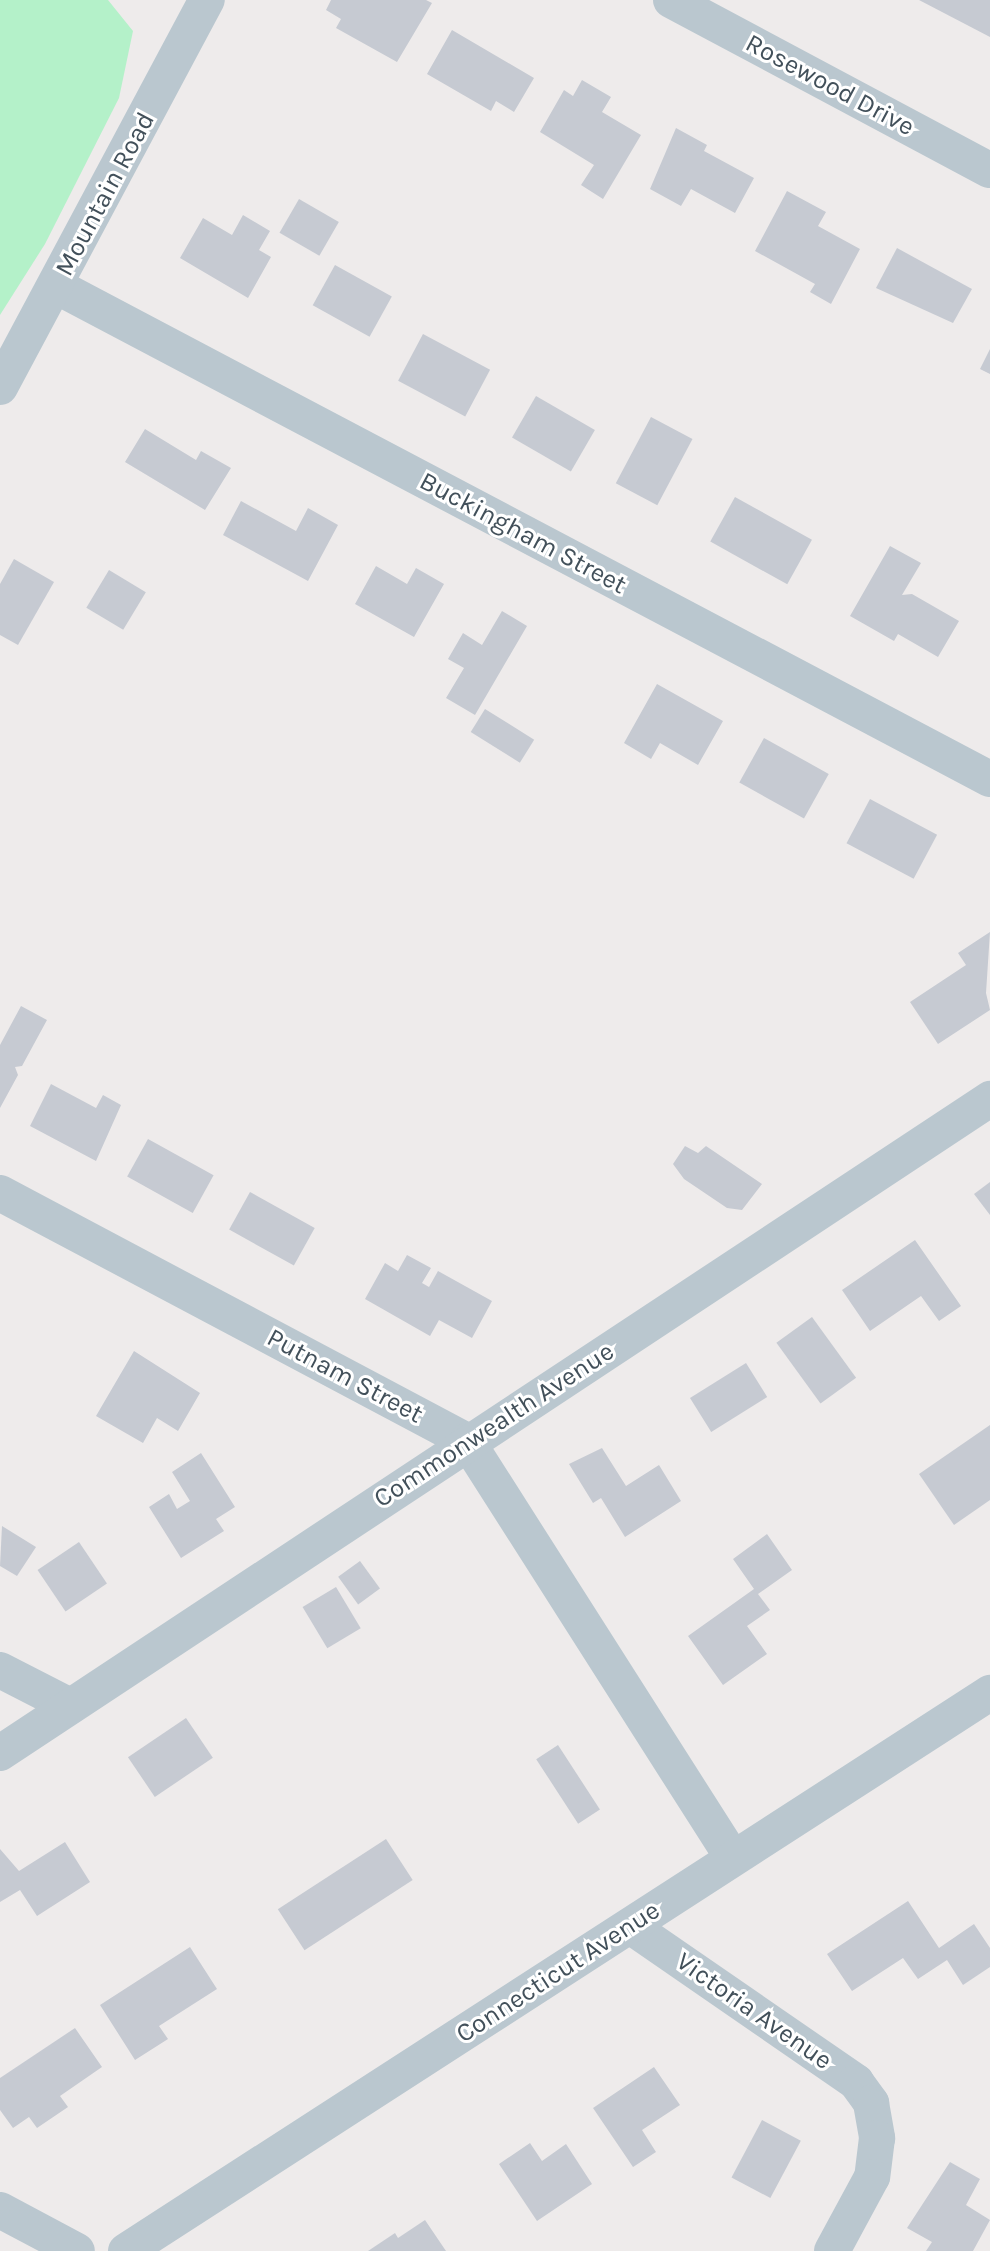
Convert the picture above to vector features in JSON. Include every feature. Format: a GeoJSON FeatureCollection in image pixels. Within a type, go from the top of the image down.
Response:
{"type":"FeatureCollection","features":[{"type":"Feature","properties":{"kind":"street","name":"Mountain Road"},"geometry":{"type":"LineString","coordinates":[[0,387],[207,0]]}},
{"type":"Feature","properties":{"kind":"street","name":"Rosewood Drive"},"geometry":{"type":"LineString","coordinates":[[671,0],[990,170]]}},
{"type":"Feature","properties":{"kind":"street","name":"Buckingham Street"},"geometry":{"type":"LineString","coordinates":[[56,286],[990,779]]}},
{"type":"Feature","properties":{"kind":"street","name":"Commonwealth Avenue"},"geometry":{"type":"LineString","coordinates":[[0,1753],[467,1441],[990,1099]]}},
{"type":"Feature","properties":{"kind":"street","name":"Putnam Street"},"geometry":{"type":"LineString","coordinates":[[0,1193],[467,1441],[731,1856]]}},
{"type":"Feature","properties":{"kind":"street"},"geometry":{"type":"LineString","coordinates":[[0,1670],[70,1706]]}},
{"type":"Feature","properties":{"kind":"street","name":"Connecticut Avenue"},"geometry":{"type":"LineString","coordinates":[[126,2251],[630,1926],[731,1856],[990,1693]]}},
{"type":"Feature","properties":{"kind":"street","name":"Victoria Avenue"},"geometry":{"type":"LineString","coordinates":[[630,1926],[856,2082],[871,2103],[877,2138],[872,2177],[832,2251]]}},
{"type":"Feature","properties":{"kind":"street"},"geometry":{"type":"LineString","coordinates":[[0,2210],[77,2251]]}},
{"type":"Feature","properties":{"kind":"green space"},"geometry":{"type":"Polygon","coordinates":[[[0,0],[108,0],[133,31],[119,98],[45,244],[0,315],[0,0]]]}},
{"type":"Feature","properties":{"kind":"building"},"geometry":{"type":"Polygon","coordinates":[[[331,0],[426,0],[432,3],[397,62],[336,28],[341,19],[326,10],[331,0]]]}},
{"type":"Feature","properties":{"kind":"building"},"geometry":{"type":"Polygon","coordinates":[[[919,0],[990,0],[990,37],[919,0]]]}},
{"type":"Feature","properties":{"kind":"building"},"geometry":{"type":"Polygon","coordinates":[[[452,30],[534,78],[514,112],[496,101],[491,111],[427,74],[452,30]]]}},
{"type":"Feature","properties":{"kind":"building"},"geometry":{"type":"Polygon","coordinates":[[[582,80],[611,97],[602,112],[641,135],[603,199],[581,185],[594,165],[540,132],[564,90],[573,96],[582,80]]]}},
{"type":"Feature","properties":{"kind":"building"},"geometry":{"type":"Polygon","coordinates":[[[676,128],[707,145],[704,151],[754,178],[735,213],[691,189],[681,206],[650,189],[676,128]]]}},
{"type":"Feature","properties":{"kind":"building"},"geometry":{"type":"Polygon","coordinates":[[[787,191],[826,212],[818,226],[860,249],[831,304],[810,292],[815,284],[755,251],[787,191]]]}},
{"type":"Feature","properties":{"kind":"building"},"geometry":{"type":"Polygon","coordinates":[[[299,199],[339,222],[319,256],[280,233],[299,199]]]}},
{"type":"Feature","properties":{"kind":"building"},"geometry":{"type":"Polygon","coordinates":[[[243,215],[270,231],[259,250],[271,257],[248,298],[180,258],[203,218],[232,235],[243,215]]]}},
{"type":"Feature","properties":{"kind":"building"},"geometry":{"type":"Polygon","coordinates":[[[897,248],[972,289],[953,323],[876,288],[897,248]]]}},
{"type":"Feature","properties":{"kind":"building"},"geometry":{"type":"Polygon","coordinates":[[[335,265],[392,297],[370,337],[313,305],[335,265]]]}},
{"type":"Feature","properties":{"kind":"building"},"geometry":{"type":"Polygon","coordinates":[[[423,334],[490,370],[465,416],[398,381],[423,334]]]}},
{"type":"Feature","properties":{"kind":"building"},"geometry":{"type":"Polygon","coordinates":[[[990,349],[990,374],[980,369],[990,349]]]}},
{"type":"Feature","properties":{"kind":"building"},"geometry":{"type":"Polygon","coordinates":[[[536,396],[595,430],[571,472],[512,438],[536,396]]]}},
{"type":"Feature","properties":{"kind":"building"},"geometry":{"type":"Polygon","coordinates":[[[651,417],[692,439],[657,505],[616,483],[651,417]]]}},
{"type":"Feature","properties":{"kind":"building"},"geometry":{"type":"Polygon","coordinates":[[[145,429],[196,460],[201,451],[231,468],[205,510],[125,462],[145,429]]]}},
{"type":"Feature","properties":{"kind":"building"},"geometry":{"type":"Polygon","coordinates":[[[735,497],[812,540],[787,584],[710,542],[735,497]]]}},
{"type":"Feature","properties":{"kind":"building"},"geometry":{"type":"Polygon","coordinates":[[[241,501],[296,531],[308,508],[338,525],[308,581],[223,535],[241,501]]]}},
{"type":"Feature","properties":{"kind":"building"},"geometry":{"type":"Polygon","coordinates":[[[890,546],[921,563],[902,595],[912,594],[959,621],[938,657],[898,634],[894,641],[850,616],[890,546]]]}},
{"type":"Feature","properties":{"kind":"building"},"geometry":{"type":"Polygon","coordinates":[[[14,559],[54,582],[18,645],[0,635],[0,584],[14,559]]]}},
{"type":"Feature","properties":{"kind":"building"},"geometry":{"type":"Polygon","coordinates":[[[376,566],[407,584],[416,568],[444,584],[414,637],[355,604],[376,566]]]}},
{"type":"Feature","properties":{"kind":"building"},"geometry":{"type":"Polygon","coordinates":[[[109,570],[146,592],[123,630],[86,608],[109,570]]]}},
{"type":"Feature","properties":{"kind":"building"},"geometry":{"type":"Polygon","coordinates":[[[502,611],[527,626],[475,715],[446,698],[464,668],[448,659],[463,633],[482,645],[502,611]]]}},
{"type":"Feature","properties":{"kind":"building"},"geometry":{"type":"Polygon","coordinates":[[[657,684],[723,721],[698,765],[660,743],[651,759],[624,743],[657,684]]]}},
{"type":"Feature","properties":{"kind":"building"},"geometry":{"type":"Polygon","coordinates":[[[485,709],[534,740],[520,763],[471,732],[485,709]]]}},
{"type":"Feature","properties":{"kind":"building"},"geometry":{"type":"Polygon","coordinates":[[[764,738],[829,774],[804,818],[739,783],[764,738]]]}},
{"type":"Feature","properties":{"kind":"building"},"geometry":{"type":"Polygon","coordinates":[[[870,799],[937,835],[914,879],[847,843],[870,799]]]}},
{"type":"Feature","properties":{"kind":"building"},"geometry":{"type":"Polygon","coordinates":[[[990,932],[986,993],[990,1010],[938,1044],[910,1002],[966,965],[958,953],[990,932]]]}},
{"type":"Feature","properties":{"kind":"building"},"geometry":{"type":"Polygon","coordinates":[[[21,1006],[47,1020],[22,1066],[15,1067],[18,1075],[0,1108],[0,1045],[21,1006]]]}},
{"type":"Feature","properties":{"kind":"building"},"geometry":{"type":"Polygon","coordinates":[[[51,1084],[96,1108],[103,1095],[121,1105],[96,1161],[30,1126],[51,1084]]]}},
{"type":"Feature","properties":{"kind":"building"},"geometry":{"type":"Polygon","coordinates":[[[148,1139],[214,1175],[193,1213],[127,1177],[148,1139]]]}},
{"type":"Feature","properties":{"kind":"building"},"geometry":{"type":"Polygon","coordinates":[[[685,1146],[698,1153],[706,1146],[762,1184],[742,1210],[727,1208],[684,1179],[673,1164],[685,1146]]]}},
{"type":"Feature","properties":{"kind":"building"},"geometry":{"type":"Polygon","coordinates":[[[990,1182],[990,1215],[974,1194],[990,1182]]]}},
{"type":"Feature","properties":{"kind":"building"},"geometry":{"type":"Polygon","coordinates":[[[250,1192],[315,1228],[294,1265],[229,1230],[250,1192]]]}},
{"type":"Feature","properties":{"kind":"building"},"geometry":{"type":"Polygon","coordinates":[[[915,1240],[961,1306],[939,1321],[921,1296],[870,1331],[842,1290],[915,1240]]]}},
{"type":"Feature","properties":{"kind":"building"},"geometry":{"type":"Polygon","coordinates":[[[407,1255],[431,1268],[422,1283],[429,1287],[438,1271],[492,1301],[472,1338],[439,1320],[430,1336],[365,1299],[385,1263],[398,1271],[407,1255]]]}},
{"type":"Feature","properties":{"kind":"building"},"geometry":{"type":"Polygon","coordinates":[[[812,1317],[856,1378],[820,1404],[776,1343],[812,1317]]]}},
{"type":"Feature","properties":{"kind":"building"},"geometry":{"type":"Polygon","coordinates":[[[134,1351],[200,1393],[178,1431],[157,1418],[143,1443],[96,1416],[134,1351]]]}},
{"type":"Feature","properties":{"kind":"building"},"geometry":{"type":"Polygon","coordinates":[[[746,1363],[767,1397],[711,1432],[690,1398],[746,1363]]]}},
{"type":"Feature","properties":{"kind":"building"},"geometry":{"type":"Polygon","coordinates":[[[990,1425],[990,1500],[954,1525],[919,1474],[990,1425]]]}},
{"type":"Feature","properties":{"kind":"building"},"geometry":{"type":"Polygon","coordinates":[[[602,1448],[626,1486],[659,1465],[681,1501],[625,1537],[601,1498],[593,1503],[569,1464],[602,1448]]]}},
{"type":"Feature","properties":{"kind":"building"},"geometry":{"type":"Polygon","coordinates":[[[201,1453],[235,1507],[216,1519],[224,1531],[181,1558],[149,1507],[169,1494],[177,1509],[190,1501],[172,1472],[201,1453]]]}},
{"type":"Feature","properties":{"kind":"building"},"geometry":{"type":"Polygon","coordinates":[[[2,1526],[36,1547],[17,1576],[0,1566],[2,1526]]]}},
{"type":"Feature","properties":{"kind":"building"},"geometry":{"type":"Polygon","coordinates":[[[767,1534],[792,1570],[758,1594],[770,1610],[747,1626],[767,1654],[723,1685],[688,1636],[754,1589],[733,1559],[767,1534]]]}},
{"type":"Feature","properties":{"kind":"building"},"geometry":{"type":"Polygon","coordinates":[[[79,1542],[107,1583],[66,1611],[38,1570],[79,1542]]]}},
{"type":"Feature","properties":{"kind":"building"},"geometry":{"type":"Polygon","coordinates":[[[360,1561],[380,1589],[358,1604],[338,1577],[360,1561]]]}},
{"type":"Feature","properties":{"kind":"building"},"geometry":{"type":"Polygon","coordinates":[[[336,1587],[361,1628],[327,1648],[303,1607],[336,1587]]]}},
{"type":"Feature","properties":{"kind":"building"},"geometry":{"type":"Polygon","coordinates":[[[186,1718],[213,1758],[155,1797],[128,1757],[186,1718]]]}},
{"type":"Feature","properties":{"kind":"building"},"geometry":{"type":"Polygon","coordinates":[[[558,1745],[600,1810],[578,1824],[536,1759],[558,1745]]]}},
{"type":"Feature","properties":{"kind":"building"},"geometry":{"type":"Polygon","coordinates":[[[386,1839],[413,1880],[304,1950],[278,1909],[386,1839]]]}},
{"type":"Feature","properties":{"kind":"building"},"geometry":{"type":"Polygon","coordinates":[[[65,1842],[90,1882],[37,1916],[20,1890],[0,1902],[0,1849],[19,1871],[65,1842]]]}},
{"type":"Feature","properties":{"kind":"building"},"geometry":{"type":"Polygon","coordinates":[[[908,1901],[939,1948],[974,1924],[990,1948],[990,1967],[963,1985],[947,1960],[918,1979],[903,1958],[852,1991],[827,1954],[908,1901]]]}},
{"type":"Feature","properties":{"kind":"building"},"geometry":{"type":"Polygon","coordinates":[[[190,1947],[217,1989],[159,2026],[168,2039],[135,2060],[100,2005],[190,1947]]]}},
{"type":"Feature","properties":{"kind":"building"},"geometry":{"type":"Polygon","coordinates":[[[75,2028],[102,2067],[60,2096],[68,2107],[37,2128],[29,2117],[13,2128],[0,2110],[0,2078],[75,2028]]]}},
{"type":"Feature","properties":{"kind":"building"},"geometry":{"type":"Polygon","coordinates":[[[654,2067],[680,2105],[642,2130],[656,2152],[633,2167],[593,2108],[654,2067]]]}},
{"type":"Feature","properties":{"kind":"building"},"geometry":{"type":"Polygon","coordinates":[[[762,2120],[801,2141],[770,2198],[731,2177],[762,2120]]]}},
{"type":"Feature","properties":{"kind":"building"},"geometry":{"type":"Polygon","coordinates":[[[530,2143],[542,2161],[566,2144],[592,2184],[537,2221],[499,2164],[530,2143]]]}},
{"type":"Feature","properties":{"kind":"building"},"geometry":{"type":"Polygon","coordinates":[[[950,2162],[980,2179],[966,2205],[990,2220],[973,2251],[926,2251],[932,2242],[907,2228],[950,2162]]]}},
{"type":"Feature","properties":{"kind":"building"},"geometry":{"type":"Polygon","coordinates":[[[425,2220],[446,2251],[368,2251],[395,2233],[398,2238],[425,2220]]]}}]}
